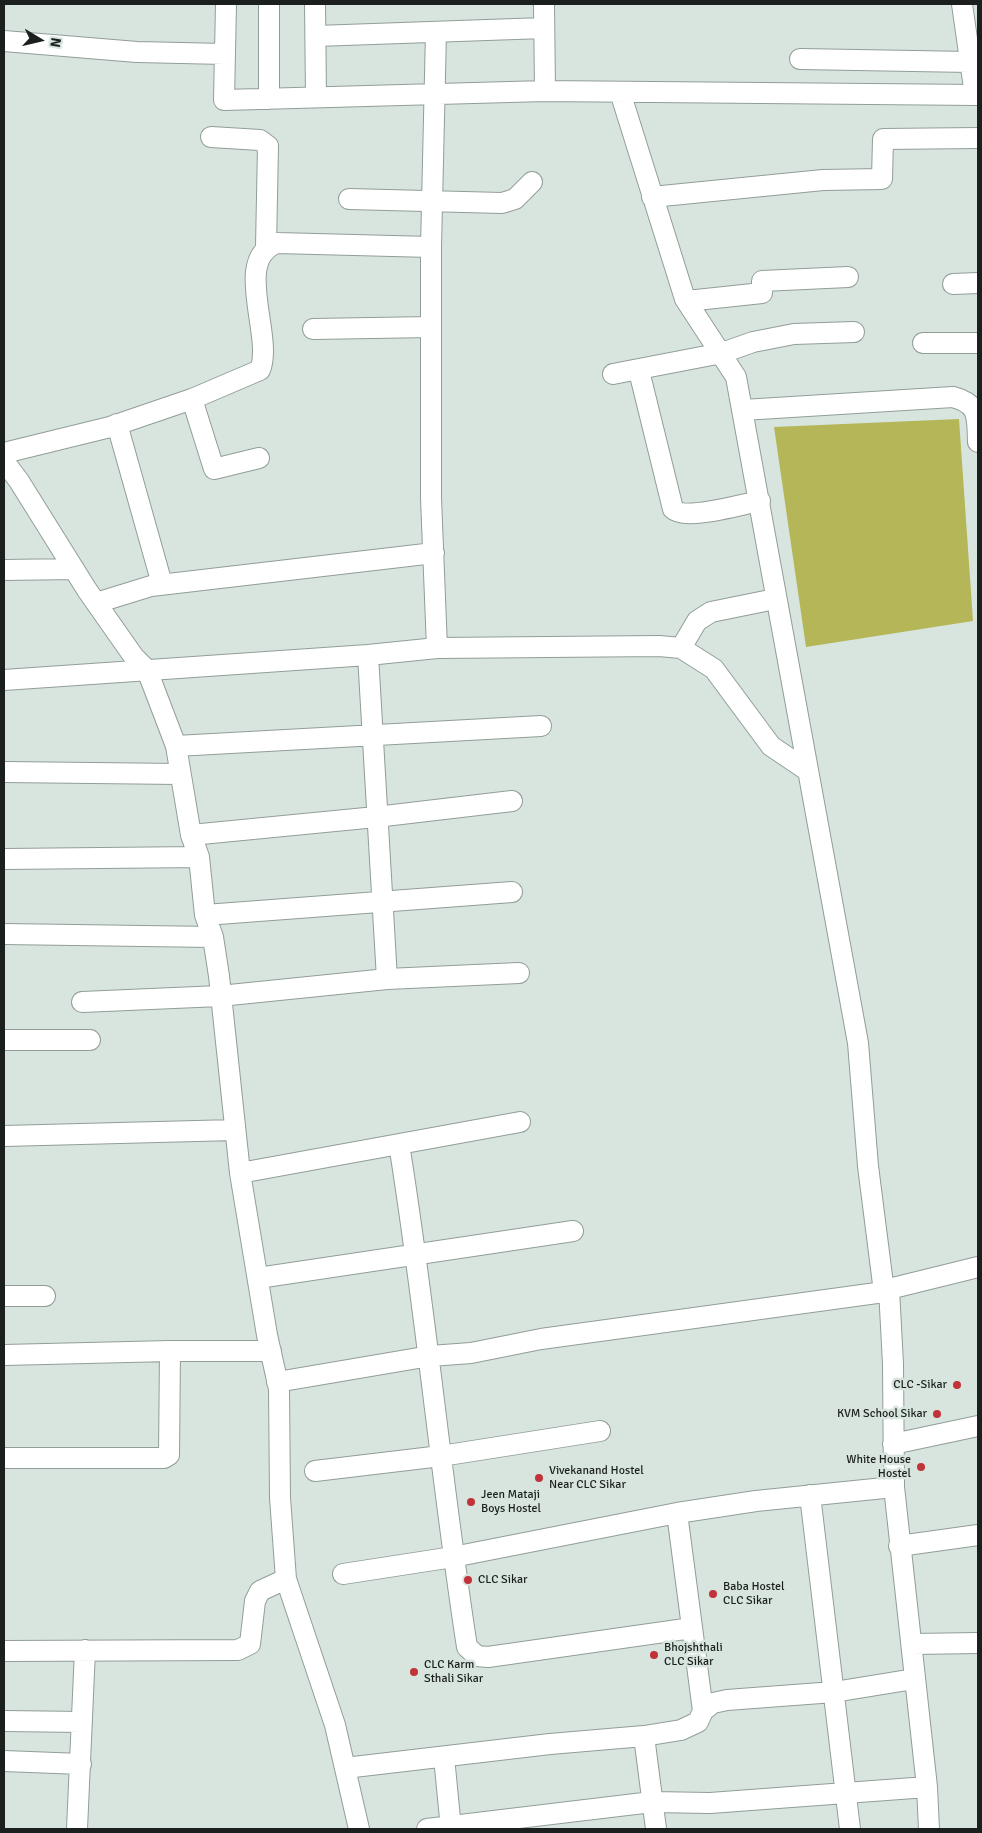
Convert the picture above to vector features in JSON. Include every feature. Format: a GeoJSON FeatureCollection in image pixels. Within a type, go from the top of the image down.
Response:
{"type":"FeatureCollection","features":[{"type":"Feature","properties":{"kind":"street"},"geometry":{"type":"LineString","coordinates":[[226,4],[224,100],[545,91],[977,95],[970,62],[962,4]]}},
{"type":"Feature","properties":{"kind":"street"},"geometry":{"type":"LineString","coordinates":[[269,4],[269,99]]}},
{"type":"Feature","properties":{"kind":"street"},"geometry":{"type":"LineString","coordinates":[[315,4],[316,97]]}},
{"type":"Feature","properties":{"kind":"street"},"geometry":{"type":"LineString","coordinates":[[544,4],[545,91]]}},
{"type":"Feature","properties":{"kind":"street"},"geometry":{"type":"LineString","coordinates":[[316,36],[544,28]]}},
{"type":"Feature","properties":{"kind":"street"},"geometry":{"type":"LineString","coordinates":[[436,32],[431,202],[430,498],[437,648]]}},
{"type":"Feature","properties":{"kind":"street"},"geometry":{"type":"LineString","coordinates":[[4,41],[137,52],[225,54]]}},
{"type":"Feature","properties":{"kind":"street"},"geometry":{"type":"LineString","coordinates":[[800,59],[970,62]]}},
{"type":"Feature","properties":{"kind":"street"},"geometry":{"type":"LineString","coordinates":[[620,92],[652,197],[687,301],[736,376],[760,501],[775,599],[858,1043],[868,1166],[887,1291],[893,1364],[894,1488],[927,1787],[929,1829]]}},
{"type":"Feature","properties":{"kind":"street"},"geometry":{"type":"LineString","coordinates":[[212,137],[260,140],[268,146],[266,247]]}},
{"type":"Feature","properties":{"kind":"street"},"geometry":{"type":"LineString","coordinates":[[652,197],[823,180],[882,178],[883,139],[978,138]]}},
{"type":"Feature","properties":{"kind":"street"},"geometry":{"type":"LineString","coordinates":[[349,199],[502,203],[515,199],[532,182]]}},
{"type":"Feature","properties":{"kind":"street"},"geometry":{"type":"LineString","coordinates":[[4,453],[118,424],[192,399],[260,370],[264,356],[255,277],[259,257],[266,247],[276,243],[431,247]]}},
{"type":"Feature","properties":{"kind":"street"},"geometry":{"type":"LineString","coordinates":[[687,301],[762,293],[762,281],[848,277]]}},
{"type":"Feature","properties":{"kind":"street"},"geometry":{"type":"LineString","coordinates":[[953,284],[978,282]]}},
{"type":"Feature","properties":{"kind":"street"},"geometry":{"type":"LineString","coordinates":[[314,329],[430,327]]}},
{"type":"Feature","properties":{"kind":"street"},"geometry":{"type":"LineString","coordinates":[[613,374],[639,371],[722,353],[753,342],[794,334],[854,332]]}},
{"type":"Feature","properties":{"kind":"street"},"geometry":{"type":"LineString","coordinates":[[923,342],[978,343]]}},
{"type":"Feature","properties":{"kind":"street"},"geometry":{"type":"LineString","coordinates":[[639,371],[673,509],[677,512],[689,514],[760,501]]}},
{"type":"Feature","properties":{"kind":"street"},"geometry":{"type":"LineString","coordinates":[[743,410],[953,397],[966,400],[973,407],[977,417],[978,442]]}},
{"type":"Feature","properties":{"kind":"street"},"geometry":{"type":"LineString","coordinates":[[192,399],[214,468],[259,458]]}},
{"type":"Feature","properties":{"kind":"street"},"geometry":{"type":"LineString","coordinates":[[118,424],[162,584]]}},
{"type":"Feature","properties":{"kind":"street"},"geometry":{"type":"LineString","coordinates":[[4,461],[11,480],[134,657],[147,670],[176,746],[191,835],[200,857],[205,915],[213,937],[219,976],[240,1173],[277,1382],[280,1498],[286,1579],[336,1725],[359,1829]]}},
{"type":"Feature","properties":{"kind":"street"},"geometry":{"type":"LineString","coordinates":[[96,603],[162,584],[434,553]]}},
{"type":"Feature","properties":{"kind":"street"},"geometry":{"type":"LineString","coordinates":[[4,570],[74,569]]}},
{"type":"Feature","properties":{"kind":"street"},"geometry":{"type":"LineString","coordinates":[[681,648],[697,621],[710,612],[775,599]]}},
{"type":"Feature","properties":{"kind":"street"},"geometry":{"type":"LineString","coordinates":[[4,680],[368,655],[437,648],[660,646],[681,648],[714,669],[771,746],[808,772]]}},
{"type":"Feature","properties":{"kind":"street"},"geometry":{"type":"LineString","coordinates":[[368,655],[387,979]]}},
{"type":"Feature","properties":{"kind":"street"},"geometry":{"type":"LineString","coordinates":[[176,746],[541,726]]}},
{"type":"Feature","properties":{"kind":"street"},"geometry":{"type":"LineString","coordinates":[[4,772],[180,774]]}},
{"type":"Feature","properties":{"kind":"street"},"geometry":{"type":"LineString","coordinates":[[191,835],[376,817],[512,801]]}},
{"type":"Feature","properties":{"kind":"street"},"geometry":{"type":"LineString","coordinates":[[4,859],[200,857]]}},
{"type":"Feature","properties":{"kind":"street"},"geometry":{"type":"LineString","coordinates":[[205,915],[512,892]]}},
{"type":"Feature","properties":{"kind":"street"},"geometry":{"type":"LineString","coordinates":[[4,934],[213,937]]}},
{"type":"Feature","properties":{"kind":"street"},"geometry":{"type":"LineString","coordinates":[[82,1002],[220,996],[387,979],[520,973]]}},
{"type":"Feature","properties":{"kind":"street"},"geometry":{"type":"LineString","coordinates":[[4,1040],[90,1040]]}},
{"type":"Feature","properties":{"kind":"street"},"geometry":{"type":"LineString","coordinates":[[240,1173],[520,1122]]}},
{"type":"Feature","properties":{"kind":"street"},"geometry":{"type":"LineString","coordinates":[[4,1136],[235,1130]]}},
{"type":"Feature","properties":{"kind":"street"},"geometry":{"type":"LineString","coordinates":[[399,1144],[417,1254],[453,1557],[468,1647],[477,1656],[488,1657],[692,1628]]}},
{"type":"Feature","properties":{"kind":"street"},"geometry":{"type":"LineString","coordinates":[[258,1278],[573,1231]]}},
{"type":"Feature","properties":{"kind":"street"},"geometry":{"type":"LineString","coordinates":[[277,1382],[430,1356],[471,1353],[541,1339],[887,1291],[978,1266]]}},
{"type":"Feature","properties":{"kind":"street"},"geometry":{"type":"LineString","coordinates":[[4,1296],[45,1296]]}},
{"type":"Feature","properties":{"kind":"street"},"geometry":{"type":"LineString","coordinates":[[4,1355],[170,1351],[270,1351]]}},
{"type":"Feature","properties":{"kind":"street"},"geometry":{"type":"LineString","coordinates":[[4,1458],[164,1458],[170,1450],[170,1351]]}},
{"type":"Feature","properties":{"kind":"street"},"geometry":{"type":"LineString","coordinates":[[893,1444],[978,1426]]}},
{"type":"Feature","properties":{"kind":"street"},"geometry":{"type":"LineString","coordinates":[[316,1471],[441,1456],[600,1431]]}},
{"type":"Feature","properties":{"kind":"street"},"geometry":{"type":"LineString","coordinates":[[343,1574],[453,1557],[676,1513],[810,1495],[894,1488]]}},
{"type":"Feature","properties":{"kind":"street"},"geometry":{"type":"LineString","coordinates":[[810,1495],[850,1829]]}},
{"type":"Feature","properties":{"kind":"street"},"geometry":{"type":"LineString","coordinates":[[676,1513],[703,1711]]}},
{"type":"Feature","properties":{"kind":"street"},"geometry":{"type":"LineString","coordinates":[[899,1546],[978,1535]]}},
{"type":"Feature","properties":{"kind":"street"},"geometry":{"type":"LineString","coordinates":[[4,1651],[238,1650],[247,1648],[252,1640],[257,1594],[264,1588],[286,1579]]}},
{"type":"Feature","properties":{"kind":"street"},"geometry":{"type":"LineString","coordinates":[[912,1644],[978,1643]]}},
{"type":"Feature","properties":{"kind":"street"},"geometry":{"type":"LineString","coordinates":[[77,1829],[85,1650]]}},
{"type":"Feature","properties":{"kind":"street"},"geometry":{"type":"LineString","coordinates":[[346,1768],[644,1736],[681,1730],[698,1722],[703,1711],[713,1703],[727,1700],[834,1692],[914,1679]]}},
{"type":"Feature","properties":{"kind":"street"},"geometry":{"type":"LineString","coordinates":[[4,1720],[82,1722]]}},
{"type":"Feature","properties":{"kind":"street"},"geometry":{"type":"LineString","coordinates":[[644,1736],[656,1829]]}},
{"type":"Feature","properties":{"kind":"street"},"geometry":{"type":"LineString","coordinates":[[444,1757],[451,1828]]}},
{"type":"Feature","properties":{"kind":"street"},"geometry":{"type":"LineString","coordinates":[[4,1761],[81,1764]]}},
{"type":"Feature","properties":{"kind":"street"},"geometry":{"type":"LineString","coordinates":[[427,1829],[451,1828],[652,1802],[710,1803],[927,1787]]}},
{"type":"Feature","properties":{"kind":"shaded area"},"geometry":{"type":"Polygon","coordinates":[[[959,419],[973,621],[806,647],[774,427],[959,419]]]}},
{"type":"Feature","properties":{"kind":"place","name":"CLC -Sikar"},"geometry":{"type":"Point","coordinates":[957,1385]}},
{"type":"Feature","properties":{"kind":"place","name":"KVM School Sikar"},"geometry":{"type":"Point","coordinates":[937,1414]}},
{"type":"Feature","properties":{"kind":"place","name":"White House Hostel"},"geometry":{"type":"Point","coordinates":[921,1467]}},
{"type":"Feature","properties":{"kind":"place","name":"Vivekanand Hostel Near CLC Sikar"},"geometry":{"type":"Point","coordinates":[539,1478]}},
{"type":"Feature","properties":{"kind":"place","name":"Jeen Mataji Boys Hostel"},"geometry":{"type":"Point","coordinates":[471,1502]}},
{"type":"Feature","properties":{"kind":"place","name":"CLC Sikar"},"geometry":{"type":"Point","coordinates":[468,1580]}},
{"type":"Feature","properties":{"kind":"place","name":"Baba Hostel CLC Sikar"},"geometry":{"type":"Point","coordinates":[713,1594]}},
{"type":"Feature","properties":{"kind":"place","name":"Bhojshthali CLC Sikar"},"geometry":{"type":"Point","coordinates":[654,1655]}},
{"type":"Feature","properties":{"kind":"place","name":"CLC Karm Sthali Sikar"},"geometry":{"type":"Point","coordinates":[414,1672]}}]}
